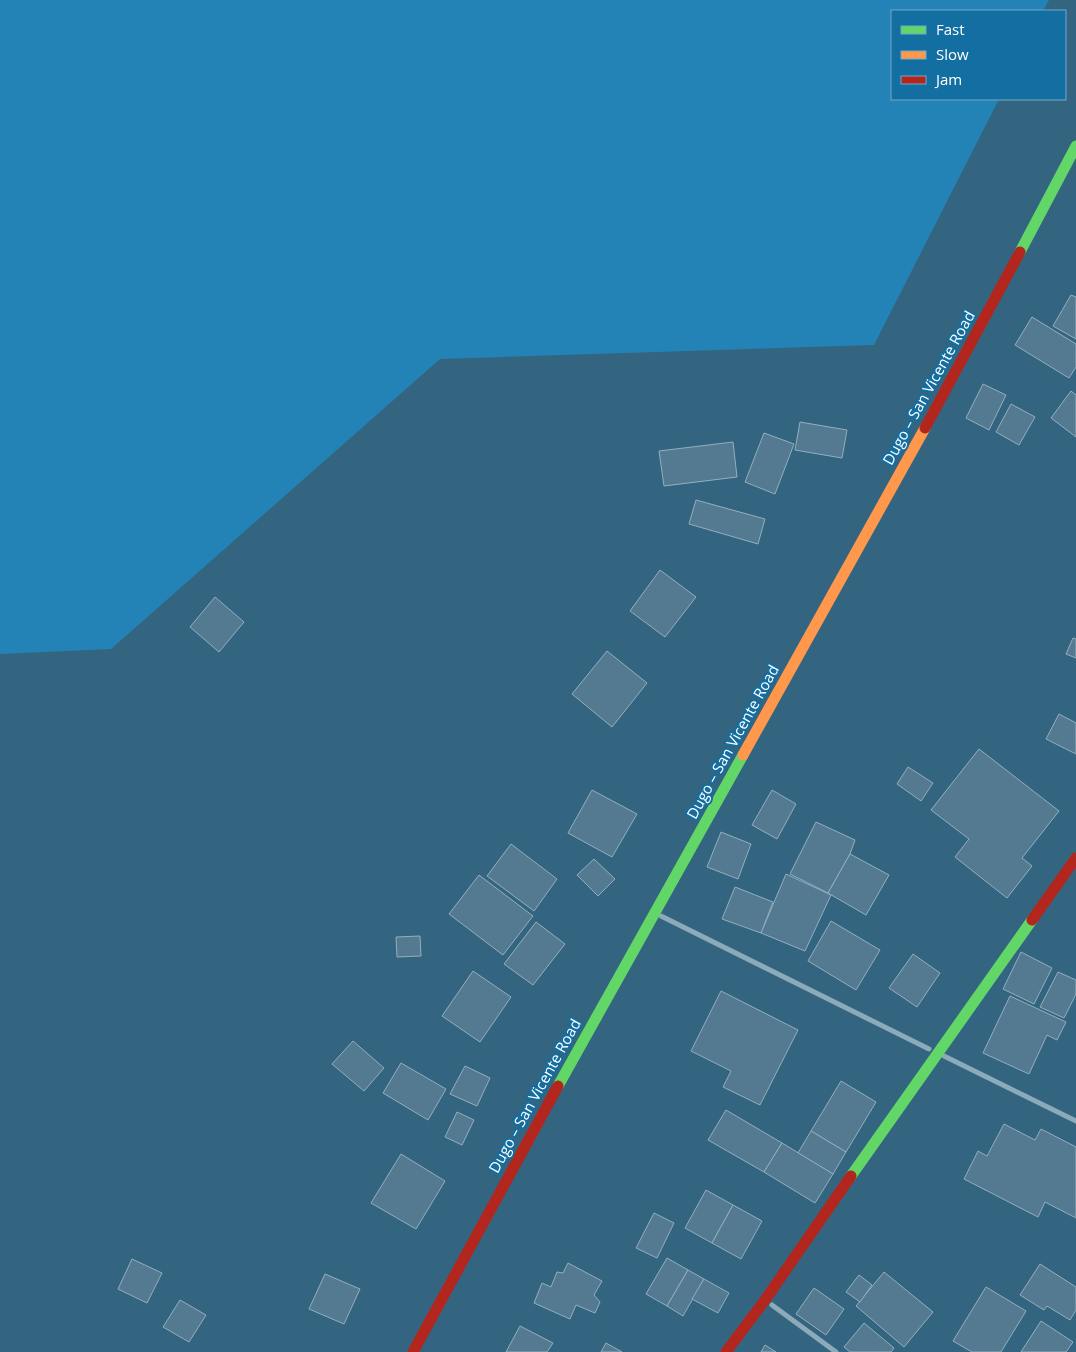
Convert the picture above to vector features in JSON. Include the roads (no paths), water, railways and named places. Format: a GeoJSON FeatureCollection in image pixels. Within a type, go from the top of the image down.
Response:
{"type":"FeatureCollection","features":[{"type":"Feature","properties":{"kind":"main road","name":"Dugo – San Vicente Road"},"geometry":{"type":"LineString","coordinates":[[413,1352],[654,913],[1019,258],[1076,146]]}},
{"type":"Feature","properties":{"kind":"main road"},"geometry":{"type":"LineString","coordinates":[[726,1352],[765,1300],[1076,858]]}},
{"type":"Feature","properties":{"kind":"street"},"geometry":{"type":"LineString","coordinates":[[654,913],[1076,1121]]}},
{"type":"Feature","properties":{"kind":"street"},"geometry":{"type":"LineString","coordinates":[[765,1300],[836,1352]]}}]}
